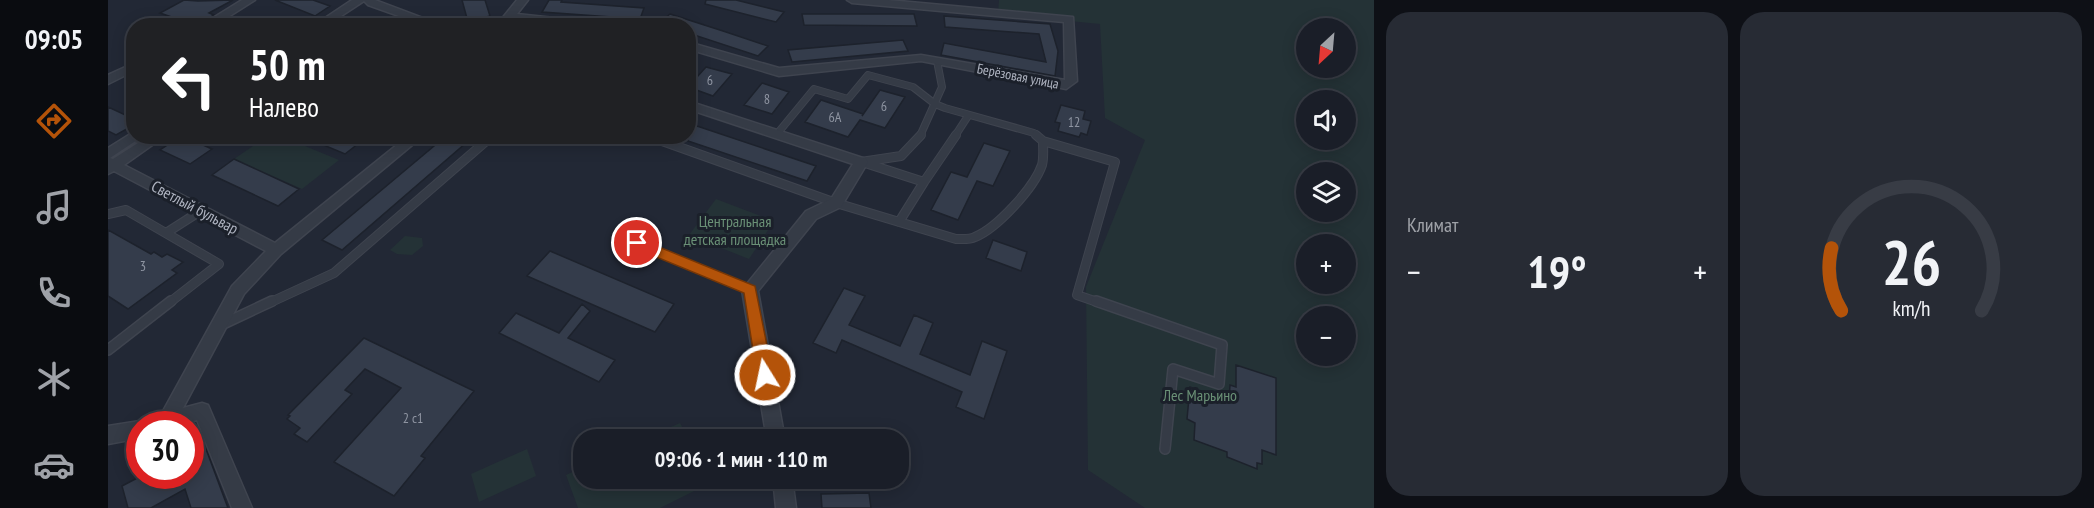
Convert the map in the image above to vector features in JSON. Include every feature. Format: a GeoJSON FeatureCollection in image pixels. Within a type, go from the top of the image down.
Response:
{"type":"FeatureCollection","features":[{"type":"Feature","properties":{"kind":"street"},"geometry":{"type":"LineString","coordinates":[[219,18],[249,0]]}},
{"type":"Feature","properties":{"kind":"street"},"geometry":{"type":"LineString","coordinates":[[331,18],[359,0]]}},
{"type":"Feature","properties":{"kind":"street"},"geometry":{"type":"LineString","coordinates":[[509,16],[523,0]]}},
{"type":"Feature","properties":{"kind":"street","name":"Берёзовая улица"},"geometry":{"type":"LineString","coordinates":[[696,47],[779,72],[921,58],[1066,85],[1071,81],[1069,19],[910,2],[852,0]]}},
{"type":"Feature","properties":{"kind":"street"},"geometry":{"type":"LineString","coordinates":[[347,18],[370,2],[416,18]]}},
{"type":"Feature","properties":{"kind":"street"},"geometry":{"type":"LineString","coordinates":[[509,16],[527,18]]}},
{"type":"Feature","properties":{"kind":"street"},"geometry":{"type":"LineString","coordinates":[[108,80],[126,70]]}},
{"type":"Feature","properties":{"kind":"street"},"geometry":{"type":"LineString","coordinates":[[696,108],[861,162],[836,203],[811,215],[750,290],[774,429]]}},
{"type":"Feature","properties":{"kind":"street"},"geometry":{"type":"LineString","coordinates":[[110,162],[129,144]]}},
{"type":"Feature","properties":{"kind":"street"},"geometry":{"type":"LineString","coordinates":[[110,162],[144,144]]}},
{"type":"Feature","properties":{"kind":"street"},"geometry":{"type":"LineString","coordinates":[[167,411],[238,290],[276,250],[407,144]]}},
{"type":"Feature","properties":{"kind":"street","name":"Светлый бульвар"},"geometry":{"type":"LineString","coordinates":[[110,162],[276,250]]}},
{"type":"Feature","properties":{"kind":"street"},"geometry":{"type":"LineString","coordinates":[[204,416],[242,508]]}},
{"type":"Feature","properties":{"kind":"street"},"geometry":{"type":"LineString","coordinates":[[108,435],[126,432]]}},
{"type":"Feature","properties":{"kind":"street"},"geometry":{"type":"LineString","coordinates":[[783,489],[786,508]]}},
{"type":"Feature","properties":{"kind":"lane"},"geometry":{"type":"LineString","coordinates":[[861,162],[901,156],[922,134],[942,87],[937,61]]}},
{"type":"Feature","properties":{"kind":"lane"},"geometry":{"type":"LineString","coordinates":[[777,134],[814,89],[848,99],[868,75],[913,87],[935,104],[968,116],[1034,134],[1043,141],[1114,162],[1077,295],[1222,345],[1219,384],[1173,369],[1165,450]]}},
{"type":"Feature","properties":{"kind":"lane"},"geometry":{"type":"LineString","coordinates":[[899,222],[968,116]]}},
{"type":"Feature","properties":{"kind":"lane"},"geometry":{"type":"LineString","coordinates":[[670,144],[836,203],[956,239],[978,237],[1027,192],[1042,163],[1043,141]]}},
{"type":"Feature","properties":{"kind":"lane"},"geometry":{"type":"LineString","coordinates":[[217,327],[334,273],[483,144]]}},
{"type":"Feature","properties":{"kind":"lane"},"geometry":{"type":"LineString","coordinates":[[861,162],[924,182]]}},
{"type":"Feature","properties":{"kind":"lane"},"geometry":{"type":"LineString","coordinates":[[108,214],[126,210],[219,264],[108,351]]}},
{"type":"Feature","properties":{"kind":"lane"},"geometry":{"type":"LineString","coordinates":[[166,233],[202,210]]}},
{"type":"Feature","properties":{"kind":"lane"},"geometry":{"type":"LineString","coordinates":[[637,243],[750,290]]}},
{"type":"Feature","properties":{"kind":"green space","name":"Лес Марьино"},"geometry":{"type":"Polygon","coordinates":[[[999,0],[1374,0],[1374,508],[1145,508],[1088,470],[1086,287],[1145,140],[1105,118],[1100,24],[998,14],[999,0]]]}},
{"type":"Feature","properties":{"kind":"green space"},"geometry":{"type":"Polygon","coordinates":[[[256,144],[300,144],[339,160],[302,189],[234,159],[256,144]]]}},
{"type":"Feature","properties":{"kind":"green space","name":"Центральная детская площадка"},"geometry":{"type":"Polygon","coordinates":[[[716,199],[774,221],[749,259],[689,235],[716,199]]]}},
{"type":"Feature","properties":{"kind":"green space"},"geometry":{"type":"Polygon","coordinates":[[[405,236],[422,238],[423,246],[412,255],[397,254],[390,250],[405,236]]]}},
{"type":"Feature","properties":{"kind":"green space"},"geometry":{"type":"Polygon","coordinates":[[[680,423],[683,429],[666,429],[680,423]]]}},
{"type":"Feature","properties":{"kind":"green space"},"geometry":{"type":"Polygon","coordinates":[[[527,449],[536,476],[479,502],[471,474],[527,449]]]}},
{"type":"Feature","properties":{"kind":"green space"},"geometry":{"type":"Polygon","coordinates":[[[573,472],[573,489],[698,489],[660,508],[578,508],[566,475],[573,472]]]}},
{"type":"Feature","properties":{"kind":"building"},"geometry":{"type":"Polygon","coordinates":[[[184,0],[233,0],[209,13],[214,15],[209,18],[174,18],[160,13],[184,0]]]}},
{"type":"Feature","properties":{"kind":"building"},"geometry":{"type":"Polygon","coordinates":[[[275,0],[313,0],[330,6],[315,16],[275,0]]]}},
{"type":"Feature","properties":{"kind":"building"},"geometry":{"type":"Polygon","coordinates":[[[462,0],[485,0],[490,16],[467,18],[462,0]]]}},
{"type":"Feature","properties":{"kind":"building"},"geometry":{"type":"Polygon","coordinates":[[[549,0],[644,8],[640,18],[542,12],[549,0]]]}},
{"type":"Feature","properties":{"kind":"building"},"geometry":{"type":"Polygon","coordinates":[[[706,0],[736,0],[784,12],[776,22],[705,4],[706,0]]]}},
{"type":"Feature","properties":{"kind":"building"},"geometry":{"type":"Polygon","coordinates":[[[670,14],[682,18],[665,18],[670,14]]]}},
{"type":"Feature","properties":{"kind":"building"},"geometry":{"type":"Polygon","coordinates":[[[802,14],[914,14],[917,26],[804,25],[802,14]]]}},
{"type":"Feature","properties":{"kind":"building"},"geometry":{"type":"Polygon","coordinates":[[[944,16],[1050,24],[1058,51],[1055,76],[941,55],[944,43],[1046,62],[1039,34],[945,27],[944,16]]]}},
{"type":"Feature","properties":{"kind":"building"},"geometry":{"type":"Polygon","coordinates":[[[696,22],[768,46],[758,56],[696,36],[696,22]]]}},
{"type":"Feature","properties":{"kind":"building"},"geometry":{"type":"Polygon","coordinates":[[[903,40],[908,51],[792,62],[788,50],[903,40]]]}},
{"type":"Feature","properties":{"kind":"building"},"geometry":{"type":"Polygon","coordinates":[[[706,67],[732,74],[713,96],[696,90],[696,78],[706,67]]]}},
{"type":"Feature","properties":{"kind":"building"},"geometry":{"type":"Polygon","coordinates":[[[762,83],[789,92],[772,114],[744,105],[762,83]]]}},
{"type":"Feature","properties":{"kind":"building"},"geometry":{"type":"Polygon","coordinates":[[[880,90],[905,97],[885,128],[860,120],[848,137],[805,122],[821,100],[863,114],[862,116],[880,90]]]}},
{"type":"Feature","properties":{"kind":"building"},"geometry":{"type":"Polygon","coordinates":[[[1061,105],[1085,111],[1083,119],[1091,121],[1087,135],[1081,133],[1079,137],[1058,131],[1060,123],[1055,122],[1061,105]]]}},
{"type":"Feature","properties":{"kind":"building"},"geometry":{"type":"Polygon","coordinates":[[[108,107],[126,115],[126,129],[116,135],[108,131],[108,107]]]}},
{"type":"Feature","properties":{"kind":"building"},"geometry":{"type":"Polygon","coordinates":[[[696,126],[816,166],[807,181],[696,144],[696,126]]]}},
{"type":"Feature","properties":{"kind":"building"},"geometry":{"type":"Polygon","coordinates":[[[984,143],[1010,151],[993,186],[977,181],[958,220],[931,210],[951,172],[967,177],[984,143]]]}},
{"type":"Feature","properties":{"kind":"building"},"geometry":{"type":"Polygon","coordinates":[[[169,144],[201,144],[212,149],[190,164],[160,150],[169,144]]]}},
{"type":"Feature","properties":{"kind":"building"},"geometry":{"type":"Polygon","coordinates":[[[321,144],[358,144],[345,154],[321,144]]]}},
{"type":"Feature","properties":{"kind":"building"},"geometry":{"type":"Polygon","coordinates":[[[436,144],[465,144],[342,250],[322,240],[436,144]]]}},
{"type":"Feature","properties":{"kind":"building"},"geometry":{"type":"Polygon","coordinates":[[[234,159],[299,189],[278,206],[212,175],[234,159]]]}},
{"type":"Feature","properties":{"kind":"building"},"geometry":{"type":"Polygon","coordinates":[[[108,230],[151,254],[154,252],[162,257],[167,254],[183,262],[172,270],[177,273],[128,309],[108,296],[108,230]]]}},
{"type":"Feature","properties":{"kind":"building"},"geometry":{"type":"Polygon","coordinates":[[[993,240],[1027,252],[1021,271],[986,258],[993,240]]]}},
{"type":"Feature","properties":{"kind":"building"},"geometry":{"type":"Polygon","coordinates":[[[550,251],[674,304],[655,332],[527,276],[550,251]]]}},
{"type":"Feature","properties":{"kind":"building"},"geometry":{"type":"Polygon","coordinates":[[[844,288],[865,296],[849,325],[900,346],[914,315],[933,323],[920,354],[970,375],[982,341],[1007,351],[984,419],[956,407],[962,392],[842,340],[836,353],[813,343],[844,288]]]}},
{"type":"Feature","properties":{"kind":"building"},"geometry":{"type":"Polygon","coordinates":[[[582,304],[590,311],[568,338],[615,360],[599,382],[499,333],[516,313],[559,333],[582,304]]]}},
{"type":"Feature","properties":{"kind":"building"},"geometry":{"type":"Polygon","coordinates":[[[364,338],[474,391],[421,456],[425,458],[394,496],[334,462],[401,388],[365,369],[345,390],[352,394],[307,442],[294,434],[300,428],[287,419],[290,416],[288,415],[364,338]]]}},
{"type":"Feature","properties":{"kind":"building"},"geometry":{"type":"Polygon","coordinates":[[[1236,365],[1276,378],[1276,455],[1262,450],[1262,464],[1257,463],[1257,469],[1227,457],[1227,452],[1194,440],[1195,423],[1187,419],[1190,387],[1229,401],[1230,385],[1236,387],[1236,365]]]}},
{"type":"Feature","properties":{"kind":"building"},"geometry":{"type":"Polygon","coordinates":[[[204,444],[228,508],[191,508],[185,489],[204,489],[204,444]]]}},
{"type":"Feature","properties":{"kind":"building"},"geometry":{"type":"Polygon","coordinates":[[[126,484],[126,489],[185,489],[151,508],[128,508],[122,486],[126,484]]]}},
{"type":"Feature","properties":{"kind":"building"},"geometry":{"type":"Polygon","coordinates":[[[869,493],[871,508],[822,508],[821,494],[869,493]]]}},
{"type":"Feature","properties":{"kind":"route"},"geometry":{"type":"LineString","coordinates":[[637,243],[750,290],[765,375]]}}]}
